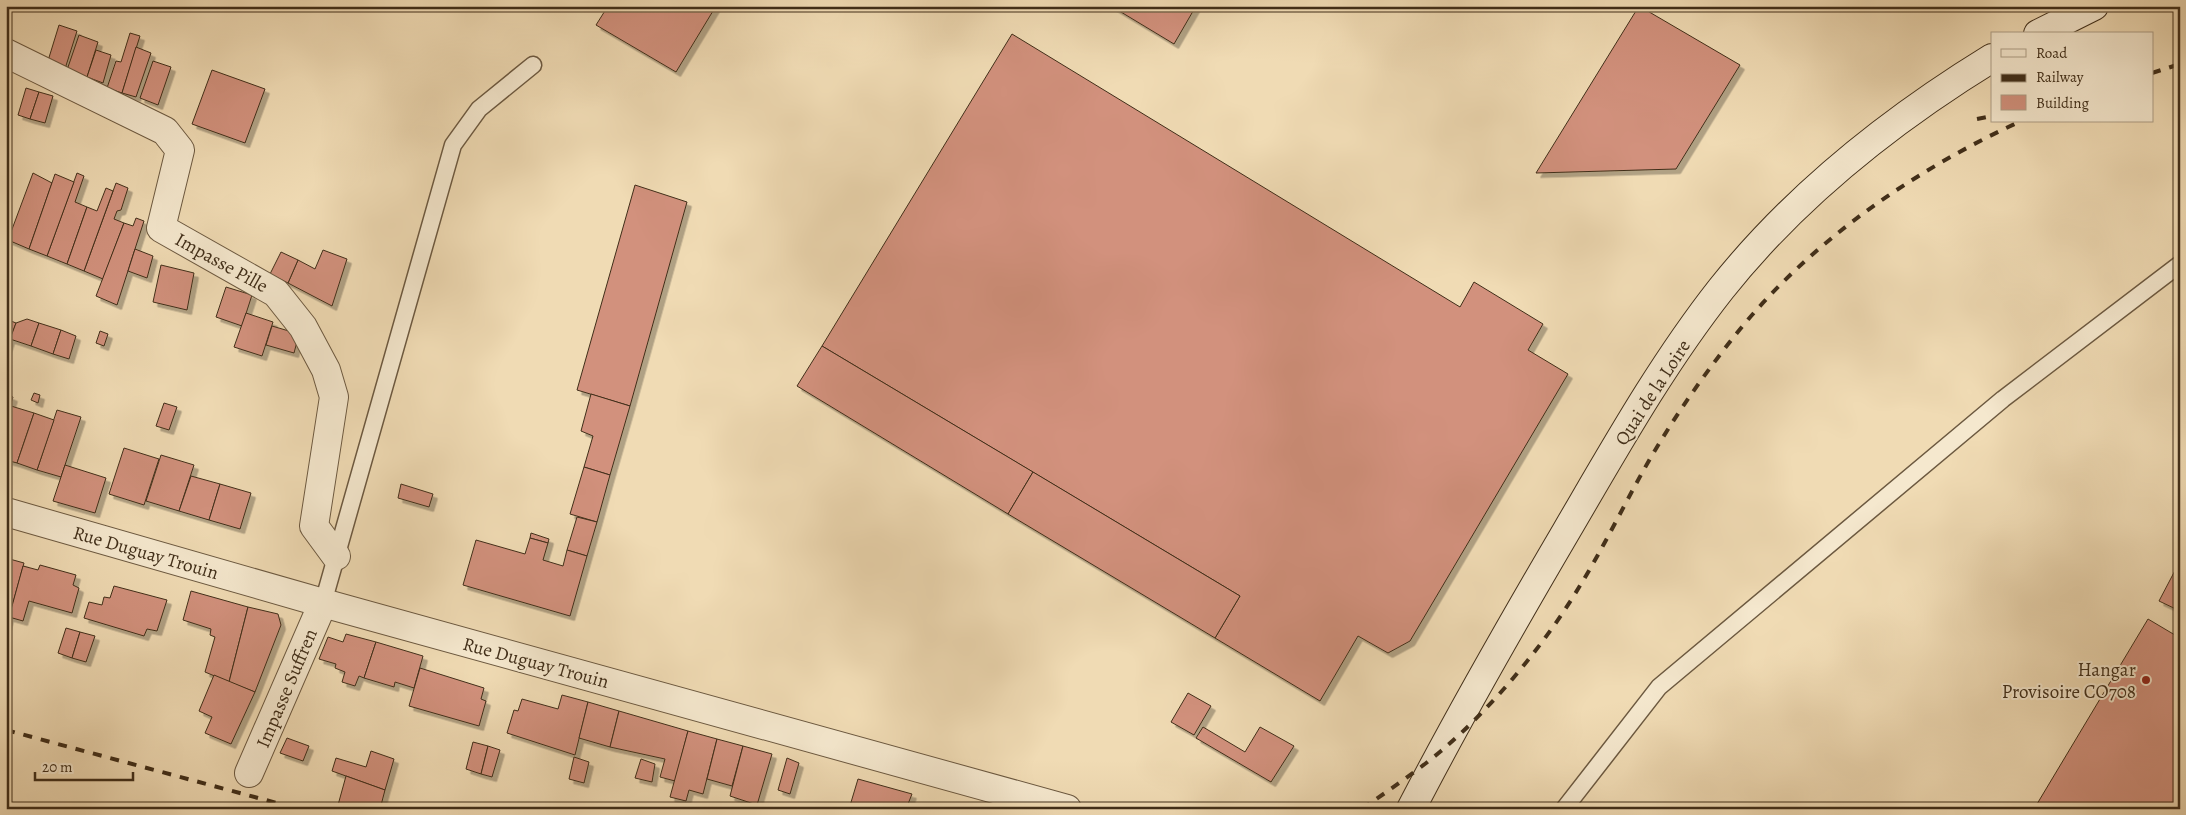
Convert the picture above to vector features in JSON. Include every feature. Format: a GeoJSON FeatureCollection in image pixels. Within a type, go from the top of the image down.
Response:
{"type":"FeatureCollection","features":[{"type":"Feature","properties":{"kind":"street"},"geometry":{"type":"LineString","coordinates":[[2042,32],[2094,6]]}},
{"type":"Feature","properties":{"kind":"street","name":"Impasse Pille"},"geometry":{"type":"LineString","coordinates":[[6,53],[165,131],[180,150],[161,228],[276,293],[303,327],[326,370],[334,397],[314,526],[336,556]]}},
{"type":"Feature","properties":{"kind":"street","name":"Quai de la Loire"},"geometry":{"type":"LineString","coordinates":[[1411,809],[1492,657],[1624,433],[1660,375],[1722,288],[1787,217],[1836,171],[1904,116],[1948,85],[1991,59]]}},
{"type":"Feature","properties":{"kind":"street","name":"Rue Duguay Trouin"},"geometry":{"type":"LineString","coordinates":[[6,512],[323,603],[1067,809]]}},
{"type":"Feature","properties":{"kind":"street","name":"Impasse Suffren"},"geometry":{"type":"LineString","coordinates":[[250,774],[323,603]]}},
{"type":"Feature","properties":{"kind":"lane"},"geometry":{"type":"LineString","coordinates":[[323,603],[453,145],[479,109],[532,65]]}},
{"type":"Feature","properties":{"kind":"lane"},"geometry":{"type":"LineString","coordinates":[[1564,809],[1659,687],[2003,399],[2180,264]]}},
{"type":"Feature","properties":{"kind":"building"},"geometry":{"type":"Polygon","coordinates":[[[608,6],[716,6],[676,72],[596,25],[608,6]]]}},
{"type":"Feature","properties":{"kind":"building"},"geometry":{"type":"Polygon","coordinates":[[[1111,6],[1196,6],[1174,44],[1111,6]]]}},
{"type":"Feature","properties":{"kind":"building"},"geometry":{"type":"Polygon","coordinates":[[[1639,6],[1740,65],[1676,169],[1536,173],[1639,6]]]}},
{"type":"Feature","properties":{"kind":"building"},"geometry":{"type":"Polygon","coordinates":[[[59,25],[77,31],[64,72],[47,64],[59,25]]]}},
{"type":"Feature","properties":{"kind":"building"},"geometry":{"type":"Polygon","coordinates":[[[130,33],[140,36],[122,93],[107,88],[116,61],[121,62],[130,33]]]}},
{"type":"Feature","properties":{"kind":"building"},"geometry":{"type":"Polygon","coordinates":[[[1012,34],[1460,307],[1474,282],[1543,324],[1528,350],[1568,374],[1410,641],[1388,653],[1358,636],[1320,701],[1215,638],[1240,596],[822,346],[1012,34]]]}},
{"type":"Feature","properties":{"kind":"building"},"geometry":{"type":"Polygon","coordinates":[[[79,35],[98,42],[87,77],[67,70],[79,35]]]}},
{"type":"Feature","properties":{"kind":"building"},"geometry":{"type":"Polygon","coordinates":[[[136,47],[151,53],[136,97],[122,93],[136,47]]]}},
{"type":"Feature","properties":{"kind":"building"},"geometry":{"type":"Polygon","coordinates":[[[96,50],[111,55],[103,83],[87,77],[96,50]]]}},
{"type":"Feature","properties":{"kind":"building"},"geometry":{"type":"Polygon","coordinates":[[[153,61],[171,67],[158,105],[140,98],[153,61]]]}},
{"type":"Feature","properties":{"kind":"building"},"geometry":{"type":"Polygon","coordinates":[[[212,70],[265,89],[245,143],[192,124],[212,70]]]}},
{"type":"Feature","properties":{"kind":"building"},"geometry":{"type":"Polygon","coordinates":[[[26,88],[39,92],[30,119],[18,115],[26,88]]]}},
{"type":"Feature","properties":{"kind":"building"},"geometry":{"type":"Polygon","coordinates":[[[39,92],[53,96],[45,123],[30,119],[39,92]]]}},
{"type":"Feature","properties":{"kind":"building"},"geometry":{"type":"Polygon","coordinates":[[[33,173],[52,183],[29,249],[8,240],[33,173]]]}},
{"type":"Feature","properties":{"kind":"building"},"geometry":{"type":"Polygon","coordinates":[[[77,173],[84,176],[75,202],[87,207],[67,264],[47,256],[77,173]]]}},
{"type":"Feature","properties":{"kind":"building"},"geometry":{"type":"Polygon","coordinates":[[[55,174],[74,182],[47,256],[29,249],[55,174]]]}},
{"type":"Feature","properties":{"kind":"building"},"geometry":{"type":"Polygon","coordinates":[[[116,183],[128,188],[121,210],[117,211],[114,219],[124,223],[103,279],[84,271],[116,183]]]}},
{"type":"Feature","properties":{"kind":"building"},"geometry":{"type":"Polygon","coordinates":[[[635,185],[687,202],[630,406],[577,390],[635,185]]]}},
{"type":"Feature","properties":{"kind":"building"},"geometry":{"type":"Polygon","coordinates":[[[106,188],[113,191],[84,271],[67,264],[87,207],[97,211],[106,188]]]}},
{"type":"Feature","properties":{"kind":"building"},"geometry":{"type":"Polygon","coordinates":[[[136,218],[144,221],[117,305],[96,296],[124,223],[133,226],[136,218]]]}},
{"type":"Feature","properties":{"kind":"building"},"geometry":{"type":"Polygon","coordinates":[[[135,249],[153,256],[147,278],[128,271],[135,249]]]}},
{"type":"Feature","properties":{"kind":"building"},"geometry":{"type":"Polygon","coordinates":[[[323,250],[347,259],[332,306],[288,283],[298,260],[315,269],[323,250]]]}},
{"type":"Feature","properties":{"kind":"building"},"geometry":{"type":"Polygon","coordinates":[[[281,252],[298,260],[288,283],[270,274],[281,252]]]}},
{"type":"Feature","properties":{"kind":"building"},"geometry":{"type":"Polygon","coordinates":[[[161,265],[194,273],[187,310],[153,302],[161,265]]]}},
{"type":"Feature","properties":{"kind":"building"},"geometry":{"type":"Polygon","coordinates":[[[226,287],[252,295],[242,326],[216,317],[226,287]]]}},
{"type":"Feature","properties":{"kind":"building"},"geometry":{"type":"Polygon","coordinates":[[[246,313],[273,322],[262,356],[234,347],[246,313]]]}},
{"type":"Feature","properties":{"kind":"building"},"geometry":{"type":"Polygon","coordinates":[[[6,319],[16,323],[6,351],[6,319]]]}},
{"type":"Feature","properties":{"kind":"building"},"geometry":{"type":"Polygon","coordinates":[[[27,319],[39,323],[31,346],[10,339],[16,323],[27,319]]]}},
{"type":"Feature","properties":{"kind":"building"},"geometry":{"type":"Polygon","coordinates":[[[39,323],[61,330],[53,354],[31,346],[39,323]]]}},
{"type":"Feature","properties":{"kind":"building"},"geometry":{"type":"Polygon","coordinates":[[[272,326],[299,334],[294,353],[266,345],[272,326]]]}},
{"type":"Feature","properties":{"kind":"building"},"geometry":{"type":"Polygon","coordinates":[[[61,330],[76,336],[69,359],[53,354],[61,330]]]}},
{"type":"Feature","properties":{"kind":"building"},"geometry":{"type":"Polygon","coordinates":[[[100,331],[108,334],[104,346],[96,343],[100,331]]]}},
{"type":"Feature","properties":{"kind":"building"},"geometry":{"type":"Polygon","coordinates":[[[822,346],[1033,472],[1008,514],[797,386],[822,346]]]}},
{"type":"Feature","properties":{"kind":"building"},"geometry":{"type":"Polygon","coordinates":[[[34,393],[40,395],[38,403],[31,400],[34,393]]]}},
{"type":"Feature","properties":{"kind":"building"},"geometry":{"type":"Polygon","coordinates":[[[6,394],[13,397],[6,419],[6,394]]]}},
{"type":"Feature","properties":{"kind":"building"},"geometry":{"type":"Polygon","coordinates":[[[591,394],[630,406],[610,475],[584,467],[593,436],[581,431],[591,394]]]}},
{"type":"Feature","properties":{"kind":"building"},"geometry":{"type":"Polygon","coordinates":[[[164,403],[177,407],[169,430],[156,426],[164,403]]]}},
{"type":"Feature","properties":{"kind":"building"},"geometry":{"type":"Polygon","coordinates":[[[11,406],[34,413],[17,463],[6,460],[6,419],[11,406]]]}},
{"type":"Feature","properties":{"kind":"building"},"geometry":{"type":"Polygon","coordinates":[[[57,410],[81,417],[61,477],[37,470],[57,410]]]}},
{"type":"Feature","properties":{"kind":"building"},"geometry":{"type":"Polygon","coordinates":[[[34,413],[54,420],[37,470],[17,463],[34,413]]]}},
{"type":"Feature","properties":{"kind":"building"},"geometry":{"type":"Polygon","coordinates":[[[124,448],[159,459],[144,505],[109,494],[124,448]]]}},
{"type":"Feature","properties":{"kind":"building"},"geometry":{"type":"Polygon","coordinates":[[[161,455],[194,465],[179,511],[146,501],[161,455]]]}},
{"type":"Feature","properties":{"kind":"building"},"geometry":{"type":"Polygon","coordinates":[[[65,465],[106,478],[95,513],[53,501],[65,465]]]}},
{"type":"Feature","properties":{"kind":"building"},"geometry":{"type":"Polygon","coordinates":[[[584,467],[610,475],[597,522],[570,514],[584,467]]]}},
{"type":"Feature","properties":{"kind":"building"},"geometry":{"type":"Polygon","coordinates":[[[1033,472],[1240,596],[1215,638],[1008,514],[1033,472]]]}},
{"type":"Feature","properties":{"kind":"building"},"geometry":{"type":"Polygon","coordinates":[[[191,476],[220,484],[209,520],[179,511],[191,476]]]}},
{"type":"Feature","properties":{"kind":"building"},"geometry":{"type":"Polygon","coordinates":[[[220,484],[251,493],[240,529],[209,520],[220,484]]]}},
{"type":"Feature","properties":{"kind":"building"},"geometry":{"type":"Polygon","coordinates":[[[401,484],[433,494],[429,507],[398,498],[401,484]]]}},
{"type":"Feature","properties":{"kind":"building"},"geometry":{"type":"Polygon","coordinates":[[[577,517],[597,522],[587,556],[567,550],[577,517]]]}},
{"type":"Feature","properties":{"kind":"building"},"geometry":{"type":"Polygon","coordinates":[[[531,533],[549,539],[548,543],[530,538],[531,533]]]}},
{"type":"Feature","properties":{"kind":"building"},"geometry":{"type":"Polygon","coordinates":[[[530,538],[548,543],[543,560],[563,566],[567,550],[587,556],[570,616],[463,585],[476,540],[525,554],[530,538]]]}},
{"type":"Feature","properties":{"kind":"building"},"geometry":{"type":"Polygon","coordinates":[[[6,558],[24,563],[6,628],[6,558]]]}},
{"type":"Feature","properties":{"kind":"building"},"geometry":{"type":"Polygon","coordinates":[[[2180,561],[2180,611],[2159,601],[2180,561]]]}},
{"type":"Feature","properties":{"kind":"building"},"geometry":{"type":"Polygon","coordinates":[[[40,565],[76,575],[73,585],[79,588],[72,613],[29,601],[23,621],[9,617],[23,566],[38,570],[40,565]]]}},
{"type":"Feature","properties":{"kind":"building"},"geometry":{"type":"Polygon","coordinates":[[[114,586],[167,600],[157,631],[147,629],[144,636],[84,618],[89,602],[102,605],[104,597],[110,598],[114,586]]]}},
{"type":"Feature","properties":{"kind":"building"},"geometry":{"type":"Polygon","coordinates":[[[191,591],[248,607],[229,682],[205,672],[215,637],[210,635],[211,629],[183,620],[191,591]]]}},
{"type":"Feature","properties":{"kind":"building"},"geometry":{"type":"Polygon","coordinates":[[[248,607],[278,614],[281,625],[255,692],[229,682],[248,607]]]}},
{"type":"Feature","properties":{"kind":"building","name":"Hangar Provisoire CO708"},"geometry":{"type":"Polygon","coordinates":[[[2148,619],[2180,638],[2180,809],[2034,809],[2148,619]]]}},
{"type":"Feature","properties":{"kind":"building"},"geometry":{"type":"Polygon","coordinates":[[[66,628],[80,632],[72,658],[58,653],[66,628]]]}},
{"type":"Feature","properties":{"kind":"building"},"geometry":{"type":"Polygon","coordinates":[[[80,632],[95,636],[86,662],[72,658],[80,632]]]}},
{"type":"Feature","properties":{"kind":"building"},"geometry":{"type":"Polygon","coordinates":[[[346,634],[376,642],[364,678],[359,676],[355,686],[342,682],[345,672],[335,668],[336,664],[319,659],[328,637],[343,642],[346,634]]]}},
{"type":"Feature","properties":{"kind":"building"},"geometry":{"type":"Polygon","coordinates":[[[376,642],[423,656],[414,688],[395,682],[394,687],[364,678],[376,642]]]}},
{"type":"Feature","properties":{"kind":"building"},"geometry":{"type":"Polygon","coordinates":[[[420,668],[484,688],[481,699],[486,701],[479,726],[409,706],[420,668]]]}},
{"type":"Feature","properties":{"kind":"building"},"geometry":{"type":"Polygon","coordinates":[[[214,675],[255,692],[231,744],[205,733],[212,717],[199,711],[214,675]]]}},
{"type":"Feature","properties":{"kind":"building"},"geometry":{"type":"Polygon","coordinates":[[[1188,693],[1211,706],[1194,735],[1171,722],[1188,693]]]}},
{"type":"Feature","properties":{"kind":"building"},"geometry":{"type":"Polygon","coordinates":[[[562,695],[588,702],[575,755],[507,733],[514,710],[518,711],[522,699],[558,709],[562,695]]]}},
{"type":"Feature","properties":{"kind":"building"},"geometry":{"type":"Polygon","coordinates":[[[588,702],[619,711],[610,747],[579,738],[588,702]]]}},
{"type":"Feature","properties":{"kind":"building"},"geometry":{"type":"Polygon","coordinates":[[[619,711],[688,731],[675,781],[660,777],[665,759],[610,747],[619,711]]]}},
{"type":"Feature","properties":{"kind":"building"},"geometry":{"type":"Polygon","coordinates":[[[1203,727],[1245,752],[1260,727],[1294,746],[1271,782],[1196,738],[1203,727]]]}},
{"type":"Feature","properties":{"kind":"building"},"geometry":{"type":"Polygon","coordinates":[[[688,731],[717,739],[703,794],[689,790],[686,801],[670,797],[688,731]]]}},
{"type":"Feature","properties":{"kind":"building"},"geometry":{"type":"Polygon","coordinates":[[[287,738],[309,746],[303,761],[280,753],[287,738]]]}},
{"type":"Feature","properties":{"kind":"building"},"geometry":{"type":"Polygon","coordinates":[[[717,739],[743,746],[732,786],[707,779],[717,739]]]}},
{"type":"Feature","properties":{"kind":"building"},"geometry":{"type":"Polygon","coordinates":[[[473,742],[488,746],[481,774],[466,769],[473,742]]]}},
{"type":"Feature","properties":{"kind":"building"},"geometry":{"type":"Polygon","coordinates":[[[488,746],[500,750],[492,777],[481,774],[488,746]]]}},
{"type":"Feature","properties":{"kind":"building"},"geometry":{"type":"Polygon","coordinates":[[[743,746],[772,754],[757,805],[730,796],[743,746]]]}},
{"type":"Feature","properties":{"kind":"building"},"geometry":{"type":"Polygon","coordinates":[[[371,751],[394,759],[385,790],[332,771],[336,758],[366,767],[371,751]]]}},
{"type":"Feature","properties":{"kind":"building"},"geometry":{"type":"Polygon","coordinates":[[[574,757],[589,762],[584,783],[569,779],[574,757]]]}},
{"type":"Feature","properties":{"kind":"building"},"geometry":{"type":"Polygon","coordinates":[[[787,758],[799,763],[790,794],[778,790],[787,758]]]}},
{"type":"Feature","properties":{"kind":"building"},"geometry":{"type":"Polygon","coordinates":[[[641,759],[655,764],[652,782],[635,778],[641,759]]]}},
{"type":"Feature","properties":{"kind":"building"},"geometry":{"type":"Polygon","coordinates":[[[346,776],[385,790],[380,809],[351,809],[338,805],[346,776]]]}},
{"type":"Feature","properties":{"kind":"building"},"geometry":{"type":"Polygon","coordinates":[[[858,779],[912,794],[906,809],[849,809],[858,779]]]}},
{"type":"Feature","properties":{"kind":"railway"},"geometry":{"type":"LineString","coordinates":[[2154,72],[2180,64]]}},
{"type":"Feature","properties":{"kind":"railway"},"geometry":{"type":"LineString","coordinates":[[1977,119],[1991,116]]}},
{"type":"Feature","properties":{"kind":"railway"},"geometry":{"type":"LineString","coordinates":[[1362,809],[1422,766],[1461,734],[1499,694],[1535,651],[1552,629],[1581,584],[1642,473],[1672,423],[1729,343],[1759,308],[1791,275],[1861,215],[1939,164],[2019,122]]}},
{"type":"Feature","properties":{"kind":"railway"},"geometry":{"type":"LineString","coordinates":[[6,730],[299,809]]}},
{"type":"Feature","properties":{"kind":"place","name":"Hangar Provisoire CO708"},"geometry":{"type":"Point","coordinates":[2146,680]}}]}
